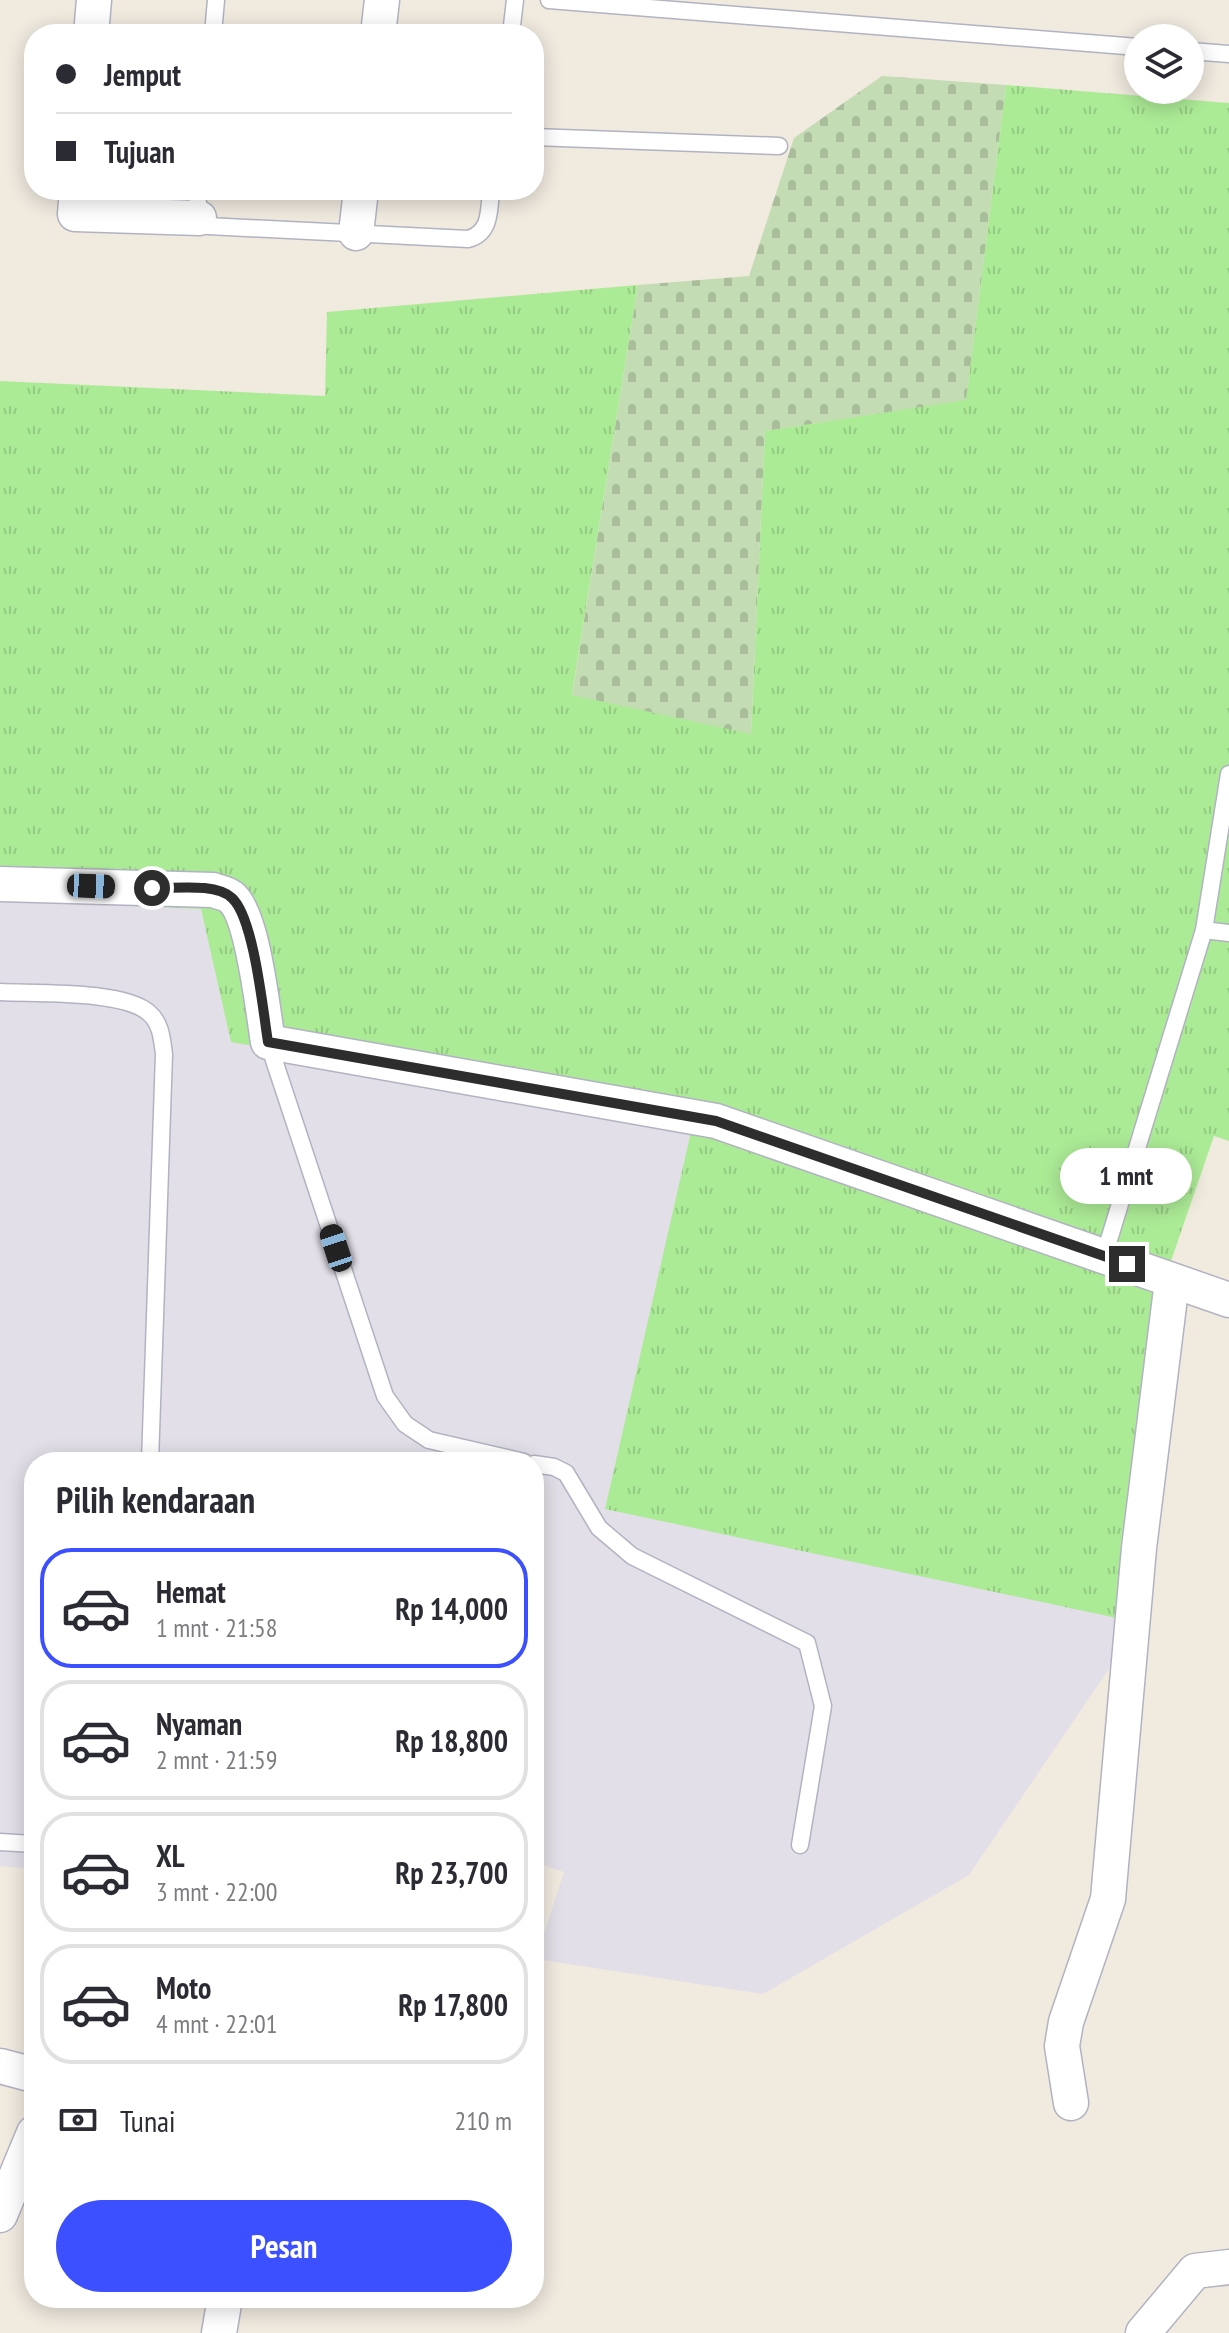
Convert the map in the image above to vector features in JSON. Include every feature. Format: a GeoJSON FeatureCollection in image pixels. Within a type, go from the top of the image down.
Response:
{"type":"FeatureCollection","features":[{"type":"Feature","properties":{"kind":"street"},"geometry":{"type":"LineString","coordinates":[[92,24],[94,0]]}},
{"type":"Feature","properties":{"kind":"street"},"geometry":{"type":"LineString","coordinates":[[379,24],[382,0]]}},
{"type":"Feature","properties":{"kind":"street"},"geometry":{"type":"LineString","coordinates":[[76,200],[75,214],[198,204]]}},
{"type":"Feature","properties":{"kind":"street"},"geometry":{"type":"LineString","coordinates":[[356,233],[360,200]]}},
{"type":"Feature","properties":{"kind":"street"},"geometry":{"type":"LineString","coordinates":[[0,884],[213,890],[231,897],[243,917],[257,969],[268,1042],[716,1121],[1229,1300]]}},
{"type":"Feature","properties":{"kind":"street"},"geometry":{"type":"LineString","coordinates":[[1071,2103],[1062,2046],[1066,2022],[1108,1899],[1139,1548],[1172,1281]]}},
{"type":"Feature","properties":{"kind":"street"},"geometry":{"type":"LineString","coordinates":[[0,2066],[24,2072]]}},
{"type":"Feature","properties":{"kind":"street"},"geometry":{"type":"LineString","coordinates":[[0,2215],[24,2157]]}},
{"type":"Feature","properties":{"kind":"street"},"geometry":{"type":"LineString","coordinates":[[1143,2333],[1195,2271],[1229,2267]]}},
{"type":"Feature","properties":{"kind":"street"},"geometry":{"type":"LineString","coordinates":[[219,2333],[223,2308]]}},
{"type":"Feature","properties":{"kind":"lane"},"geometry":{"type":"LineString","coordinates":[[214,24],[216,0]]}},
{"type":"Feature","properties":{"kind":"lane"},"geometry":{"type":"LineString","coordinates":[[512,24],[515,0]]}},
{"type":"Feature","properties":{"kind":"lane"},"geometry":{"type":"LineString","coordinates":[[549,0],[1124,46]]}},
{"type":"Feature","properties":{"kind":"lane"},"geometry":{"type":"LineString","coordinates":[[1204,52],[1229,54]]}},
{"type":"Feature","properties":{"kind":"lane"},"geometry":{"type":"LineString","coordinates":[[544,137],[779,146]]}},
{"type":"Feature","properties":{"kind":"lane"},"geometry":{"type":"LineString","coordinates":[[198,204],[208,226],[468,239],[480,236],[486,227],[490,200]]}},
{"type":"Feature","properties":{"kind":"lane"},"geometry":{"type":"LineString","coordinates":[[1104,1256],[1204,930],[1229,774]]}},
{"type":"Feature","properties":{"kind":"lane"},"geometry":{"type":"LineString","coordinates":[[1204,930],[1229,933]]}},
{"type":"Feature","properties":{"kind":"lane"},"geometry":{"type":"LineString","coordinates":[[0,992],[130,1001],[151,1014],[161,1031],[164,1054],[150,1452]]}},
{"type":"Feature","properties":{"kind":"lane"},"geometry":{"type":"LineString","coordinates":[[268,1042],[385,1396],[405,1424],[429,1440],[481,1452]]}},
{"type":"Feature","properties":{"kind":"lane"},"geometry":{"type":"LineString","coordinates":[[544,1466],[566,1473],[599,1528],[632,1556],[807,1643],[823,1706],[800,1845]]}},
{"type":"Feature","properties":{"kind":"lane"},"geometry":{"type":"LineString","coordinates":[[0,1842],[24,1843]]}},
{"type":"Feature","properties":{"kind":"shaded area"},"geometry":{"type":"Polygon","coordinates":[[[0,900],[201,909],[693,1123],[1140,1623],[969,1875],[763,1994],[544,1960],[544,1934],[564,1872],[544,1865],[544,1452],[24,1452],[24,1868],[0,1866],[0,900]]]}},
{"type":"Feature","properties":{"kind":"green space"},"geometry":{"type":"Polygon","coordinates":[[[882,76],[1006,85],[966,400],[765,431],[751,734],[572,695],[638,285],[749,276],[794,138],[882,76]]]}},
{"type":"Feature","properties":{"kind":"green space"},"geometry":{"type":"Polygon","coordinates":[[[1006,85],[1124,95],[1124,104],[1229,103],[1229,1141],[1214,1136],[1161,1290],[1140,1623],[605,1509],[693,1123],[231,1042],[201,909],[0,900],[0,381],[325,396],[327,312],[638,285],[572,694],[751,733],[765,431],[966,399],[1006,85]]]}},
{"type":"Feature","properties":{"kind":"route"},"geometry":{"type":"LineString","coordinates":[[152,888],[213,890],[231,897],[243,917],[257,969],[268,1042],[716,1121],[1127,1264]]}}]}
